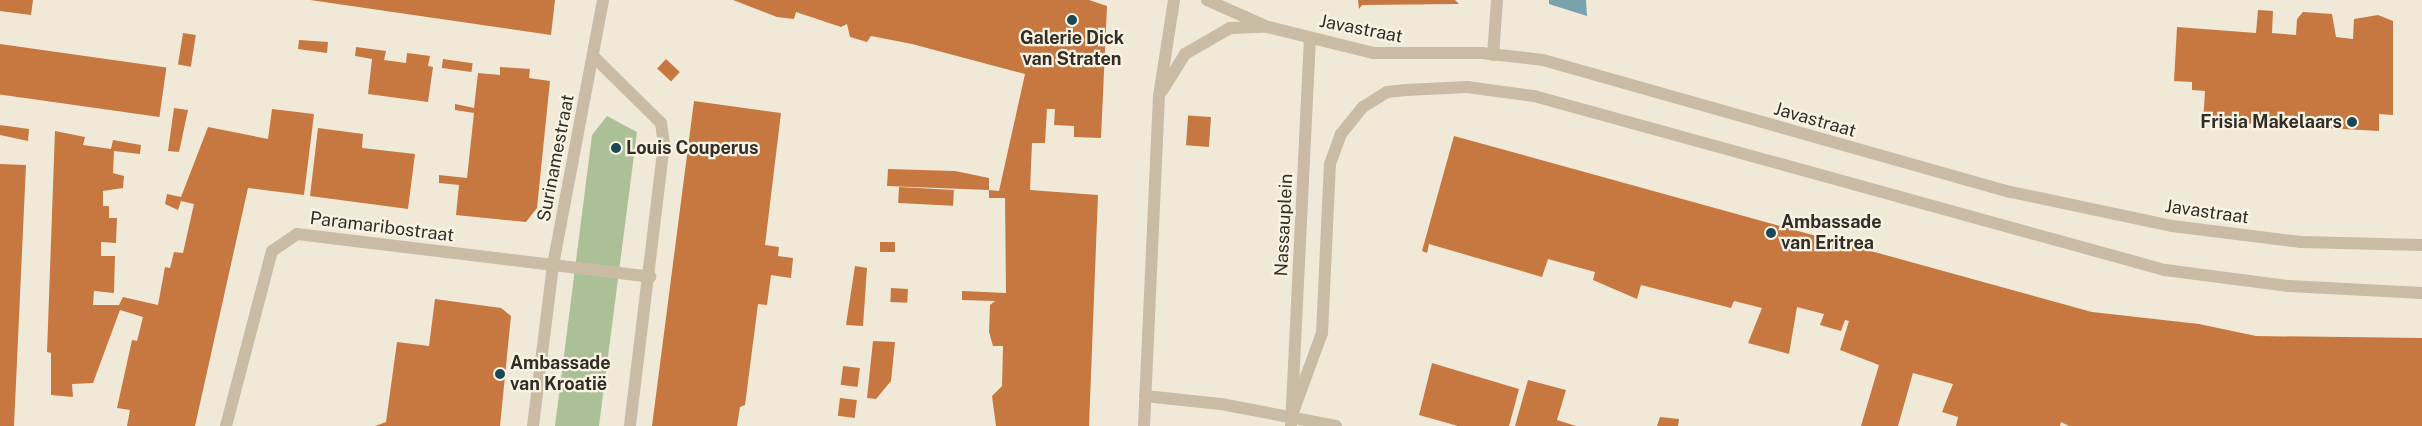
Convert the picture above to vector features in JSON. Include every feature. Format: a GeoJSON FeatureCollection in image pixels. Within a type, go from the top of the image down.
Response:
{"type":"FeatureCollection","features":[{"type":"Feature","properties":{"kind":"street","name":"Surinamestraat"},"geometry":{"type":"LineString","coordinates":[[533,426],[553,265],[594,56],[603,0]]}},
{"type":"Feature","properties":{"kind":"street"},"geometry":{"type":"LineString","coordinates":[[1144,426],[1159,96],[1174,0]]}},
{"type":"Feature","properties":{"kind":"street","name":"Javastraat"},"geometry":{"type":"LineString","coordinates":[[1207,0],[1268,27],[1373,53],[1493,55],[1543,60],[2011,192],[2172,226],[2301,242],[2422,245]]}},
{"type":"Feature","properties":{"kind":"street"},"geometry":{"type":"LineString","coordinates":[[1493,55],[1497,0]]}},
{"type":"Feature","properties":{"kind":"street"},"geometry":{"type":"LineString","coordinates":[[1159,96],[1185,54],[1230,28],[1268,27]]}},
{"type":"Feature","properties":{"kind":"street","name":"Nassauplein"},"geometry":{"type":"LineString","coordinates":[[1292,421],[1310,37]]}},
{"type":"Feature","properties":{"kind":"street"},"geometry":{"type":"LineString","coordinates":[[594,56],[661,123],[664,144],[650,277],[630,426]]}},
{"type":"Feature","properties":{"kind":"street"},"geometry":{"type":"LineString","coordinates":[[1292,421],[1322,333],[1330,164],[1341,134],[1363,107],[1388,92],[1467,87],[1534,96],[2165,270],[2289,286],[2422,294]]}},
{"type":"Feature","properties":{"kind":"street","name":"Paramaribostraat"},"geometry":{"type":"LineString","coordinates":[[226,426],[272,251],[297,234],[553,265]]}},
{"type":"Feature","properties":{"kind":"street"},"geometry":{"type":"LineString","coordinates":[[553,265],[650,277]]}},
{"type":"Feature","properties":{"kind":"street"},"geometry":{"type":"LineString","coordinates":[[1145,396],[1292,421],[1336,426]]}},
{"type":"Feature","properties":{"kind":"green space"},"geometry":{"type":"Polygon","coordinates":[[[607,116],[637,132],[599,426],[555,426],[592,135],[607,116]]]}},
{"type":"Feature","properties":{"kind":"water"},"geometry":{"type":"Polygon","coordinates":[[[1549,0],[1586,0],[1587,16],[1549,4],[1549,0]]]}},
{"type":"Feature","properties":{"kind":"building"},"geometry":{"type":"Polygon","coordinates":[[[0,0],[33,0],[31,15],[0,11],[0,0]]]}},
{"type":"Feature","properties":{"kind":"building"},"geometry":{"type":"Polygon","coordinates":[[[310,0],[555,0],[551,35],[310,0]]]}},
{"type":"Feature","properties":{"kind":"building"},"geometry":{"type":"Polygon","coordinates":[[[733,0],[1089,0],[1107,6],[1101,138],[1074,137],[1074,126],[1054,125],[1055,109],[1047,109],[1045,143],[1032,143],[1030,190],[1098,195],[1089,426],[996,426],[992,396],[1002,386],[1003,346],[993,346],[989,332],[990,305],[995,301],[962,300],[962,291],[1006,293],[1005,198],[989,198],[989,190],[999,191],[1025,74],[912,44],[871,36],[867,42],[850,37],[847,24],[841,27],[796,12],[794,19],[777,17],[733,0]]]}},
{"type":"Feature","properties":{"kind":"building"},"geometry":{"type":"Polygon","coordinates":[[[1358,0],[1455,0],[1459,4],[1362,5],[1359,9],[1358,0]]]}},
{"type":"Feature","properties":{"kind":"building"},"geometry":{"type":"Polygon","coordinates":[[[2258,10],[2273,11],[2272,33],[2296,35],[2297,19],[2303,12],[2332,14],[2336,37],[2353,39],[2354,19],[2378,15],[2393,21],[2393,115],[2379,114],[2379,131],[2203,121],[2205,91],[2192,90],[2192,82],[2174,81],[2177,27],[2256,33],[2258,10]]]}},
{"type":"Feature","properties":{"kind":"building"},"geometry":{"type":"Polygon","coordinates":[[[183,33],[196,35],[191,67],[178,65],[183,33]]]}},
{"type":"Feature","properties":{"kind":"building"},"geometry":{"type":"Polygon","coordinates":[[[299,40],[328,42],[327,53],[298,49],[299,40]]]}},
{"type":"Feature","properties":{"kind":"building"},"geometry":{"type":"Polygon","coordinates":[[[0,44],[166,67],[159,117],[0,94],[0,44]]]}},
{"type":"Feature","properties":{"kind":"building"},"geometry":{"type":"Polygon","coordinates":[[[356,47],[386,51],[384,60],[406,63],[407,53],[430,56],[428,66],[433,67],[428,102],[368,94],[372,59],[355,56],[356,47]]]}},
{"type":"Feature","properties":{"kind":"building"},"geometry":{"type":"Polygon","coordinates":[[[443,59],[473,63],[471,72],[442,68],[443,59]]]}},
{"type":"Feature","properties":{"kind":"building"},"geometry":{"type":"Polygon","coordinates":[[[666,59],[680,72],[671,81],[657,69],[666,59]]]}},
{"type":"Feature","properties":{"kind":"building"},"geometry":{"type":"Polygon","coordinates":[[[500,67],[530,69],[529,78],[550,81],[537,208],[526,222],[456,215],[459,185],[439,183],[439,175],[467,178],[474,113],[455,110],[455,104],[474,108],[478,73],[500,75],[500,67]]]}},
{"type":"Feature","properties":{"kind":"building"},"geometry":{"type":"Polygon","coordinates":[[[694,101],[781,113],[765,245],[779,247],[778,256],[793,258],[791,278],[771,275],[767,305],[758,304],[745,405],[740,407],[737,426],[652,426],[694,101]]]}},
{"type":"Feature","properties":{"kind":"building"},"geometry":{"type":"Polygon","coordinates":[[[174,108],[188,110],[179,152],[168,151],[174,108]]]}},
{"type":"Feature","properties":{"kind":"building"},"geometry":{"type":"Polygon","coordinates":[[[272,109],[314,114],[304,195],[248,188],[195,426],[127,426],[130,410],[117,408],[132,340],[137,341],[143,317],[120,310],[93,383],[72,384],[73,397],[51,395],[51,353],[47,352],[55,131],[85,137],[83,145],[111,149],[113,140],[141,145],[140,154],[114,151],[113,173],[124,176],[123,188],[103,191],[103,206],[109,206],[109,218],[117,218],[116,243],[101,242],[101,256],[115,256],[114,293],[94,291],[93,305],[119,305],[123,297],[158,305],[165,267],[170,268],[174,252],[183,253],[194,204],[181,201],[178,210],[165,204],[167,194],[181,197],[208,127],[268,139],[272,109]]]}},
{"type":"Feature","properties":{"kind":"building"},"geometry":{"type":"Polygon","coordinates":[[[1188,115],[1211,117],[1209,147],[1186,145],[1188,115]]]}},
{"type":"Feature","properties":{"kind":"building"},"geometry":{"type":"Polygon","coordinates":[[[0,125],[29,129],[28,141],[0,135],[0,125]]]}},
{"type":"Feature","properties":{"kind":"building"},"geometry":{"type":"Polygon","coordinates":[[[318,128],[363,134],[362,148],[415,154],[408,209],[310,196],[318,128]]]}},
{"type":"Feature","properties":{"kind":"building"},"geometry":{"type":"Polygon","coordinates":[[[1454,136],[2092,312],[2199,324],[2256,336],[2422,338],[2422,426],[2069,426],[2061,422],[2060,426],[1956,426],[1958,417],[1942,412],[1953,384],[1913,373],[1898,426],[1861,426],[1879,365],[1840,350],[1849,321],[1845,320],[1841,331],[1820,325],[1824,314],[1797,307],[1789,354],[1748,343],[1762,308],[1734,301],[1731,308],[1641,285],[1637,299],[1593,280],[1595,272],[1548,259],[1542,277],[1429,244],[1427,253],[1422,251],[1454,136]]]}},
{"type":"Feature","properties":{"kind":"building"},"geometry":{"type":"Polygon","coordinates":[[[0,164],[26,165],[14,426],[0,426],[0,164]]]}},
{"type":"Feature","properties":{"kind":"building"},"geometry":{"type":"Polygon","coordinates":[[[888,169],[955,171],[989,178],[989,190],[887,186],[888,169]]]}},
{"type":"Feature","properties":{"kind":"building"},"geometry":{"type":"Polygon","coordinates":[[[899,187],[954,190],[953,206],[898,203],[899,187]]]}},
{"type":"Feature","properties":{"kind":"building"},"geometry":{"type":"Polygon","coordinates":[[[880,242],[895,242],[895,252],[880,252],[880,242]]]}},
{"type":"Feature","properties":{"kind":"building"},"geometry":{"type":"Polygon","coordinates":[[[855,266],[867,268],[863,326],[846,325],[855,266]]]}},
{"type":"Feature","properties":{"kind":"building"},"geometry":{"type":"Polygon","coordinates":[[[891,288],[908,289],[907,303],[890,302],[891,288]]]}},
{"type":"Feature","properties":{"kind":"building"},"geometry":{"type":"Polygon","coordinates":[[[435,299],[501,308],[511,316],[500,426],[375,426],[386,422],[397,342],[429,346],[435,299]]]}},
{"type":"Feature","properties":{"kind":"building"},"geometry":{"type":"Polygon","coordinates":[[[873,341],[895,342],[891,381],[876,399],[867,398],[873,341]]]}},
{"type":"Feature","properties":{"kind":"building"},"geometry":{"type":"Polygon","coordinates":[[[1432,363],[1519,389],[1509,426],[1458,426],[1419,415],[1432,363]]]}},
{"type":"Feature","properties":{"kind":"building"},"geometry":{"type":"Polygon","coordinates":[[[843,366],[860,368],[858,387],[841,385],[843,366]]]}},
{"type":"Feature","properties":{"kind":"building"},"geometry":{"type":"Polygon","coordinates":[[[1528,380],[1566,390],[1557,420],[1576,426],[1515,426],[1528,380]]]}},
{"type":"Feature","properties":{"kind":"building"},"geometry":{"type":"Polygon","coordinates":[[[840,398],[857,400],[855,418],[838,416],[840,398]]]}},
{"type":"Feature","properties":{"kind":"building"},"geometry":{"type":"Polygon","coordinates":[[[1660,417],[1679,419],[1678,426],[1657,426],[1660,417]]]}},
{"type":"Feature","properties":{"kind":"place","name":"Galerie Dick van Straten"},"geometry":{"type":"Point","coordinates":[1072,20]}},
{"type":"Feature","properties":{"kind":"place","name":"Frisia Makelaars"},"geometry":{"type":"Point","coordinates":[2352,122]}},
{"type":"Feature","properties":{"kind":"place","name":"Louis Couperus"},"geometry":{"type":"Point","coordinates":[616,148]}},
{"type":"Feature","properties":{"kind":"place","name":"Ambassade van Eritrea"},"geometry":{"type":"Point","coordinates":[1771,233]}},
{"type":"Feature","properties":{"kind":"place","name":"Ambassade van Kroatië"},"geometry":{"type":"Point","coordinates":[500,374]}}]}
